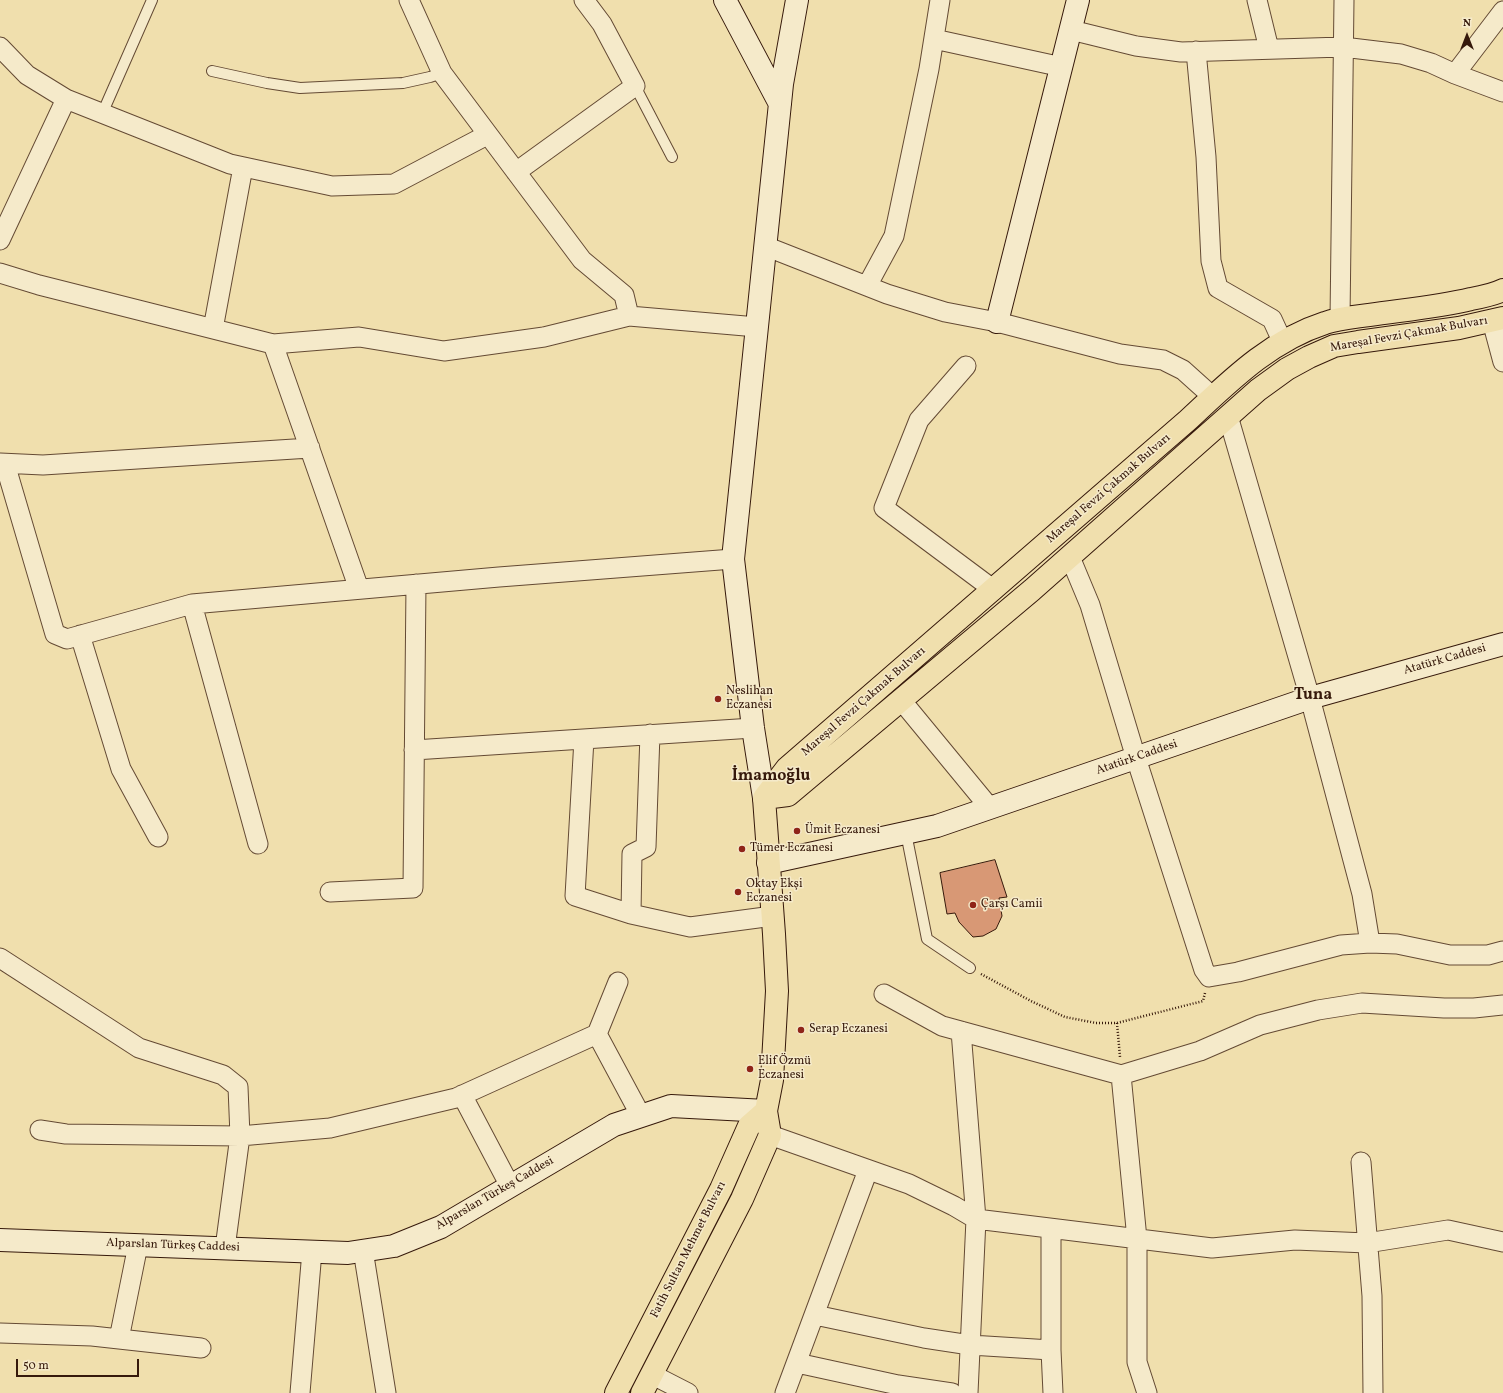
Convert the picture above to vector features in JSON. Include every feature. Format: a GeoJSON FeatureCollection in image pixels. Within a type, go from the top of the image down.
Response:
{"type":"FeatureCollection","features":[{"type":"Feature","properties":{"kind":"main road","name":"Mareşal Fevzi Çakmak Bulvarı"},"geometry":{"type":"LineString","coordinates":[[764,798],[787,768],[1182,426],[1242,369],[1297,334],[1325,322],[1454,304],[1496,294],[1503,290]]}},
{"type":"Feature","properties":{"kind":"main road","name":"Mareşal Fevzi Çakmak Bulvarı"},"geometry":{"type":"LineString","coordinates":[[764,798],[788,795],[1070,557],[1258,390],[1287,369],[1334,346],[1459,328],[1498,319]]}},
{"type":"Feature","properties":{"kind":"main road"},"geometry":{"type":"LineString","coordinates":[[764,798],[777,991],[772,1080],[766,1112],[770,1135]]}},
{"type":"Feature","properties":{"kind":"main road","name":"Fatih Sultan Mehmet Bulvarı"},"geometry":{"type":"LineString","coordinates":[[616,1393],[721,1189],[749,1126],[766,1112]]}},
{"type":"Feature","properties":{"kind":"main road","name":"Fatih Sultan Mehmet Bulvarı"},"geometry":{"type":"LineString","coordinates":[[646,1384],[742,1199],[770,1135]]}},
{"type":"Feature","properties":{"kind":"street"},"geometry":{"type":"LineString","coordinates":[[409,0],[442,73],[582,260],[624,295],[628,316]]}},
{"type":"Feature","properties":{"kind":"street"},"geometry":{"type":"LineString","coordinates":[[516,172],[635,86],[602,24],[584,0]]}},
{"type":"Feature","properties":{"kind":"street"},"geometry":{"type":"LineString","coordinates":[[725,0],[780,104]]}},
{"type":"Feature","properties":{"kind":"street"},"geometry":{"type":"LineString","coordinates":[[764,798],[753,728],[733,559],[782,84],[797,0]]}},
{"type":"Feature","properties":{"kind":"street"},"geometry":{"type":"LineString","coordinates":[[867,286],[894,236],[929,69],[940,0]]}},
{"type":"Feature","properties":{"kind":"street"},"geometry":{"type":"LineString","coordinates":[[997,322],[1078,0]]}},
{"type":"Feature","properties":{"kind":"street"},"geometry":{"type":"LineString","coordinates":[[1257,0],[1269,49]]}},
{"type":"Feature","properties":{"kind":"street"},"geometry":{"type":"LineString","coordinates":[[1340,320],[1344,0]]}},
{"type":"Feature","properties":{"kind":"street"},"geometry":{"type":"LineString","coordinates":[[1455,74],[1503,11]]}},
{"type":"Feature","properties":{"kind":"street"},"geometry":{"type":"LineString","coordinates":[[1071,30],[1136,46],[1181,52],[1343,47],[1401,54],[1431,63],[1455,74],[1503,92]]}},
{"type":"Feature","properties":{"kind":"street"},"geometry":{"type":"LineString","coordinates":[[934,39],[1062,67]]}},
{"type":"Feature","properties":{"kind":"street"},"geometry":{"type":"LineString","coordinates":[[0,47],[27,75],[66,100],[230,164],[332,186],[394,184],[487,135]]}},
{"type":"Feature","properties":{"kind":"street"},"geometry":{"type":"LineString","coordinates":[[1196,51],[1206,157],[1211,261],[1218,288],[1272,319],[1283,343]]}},
{"type":"Feature","properties":{"kind":"street"},"geometry":{"type":"LineString","coordinates":[[0,240],[66,100]]}},
{"type":"Feature","properties":{"kind":"street"},"geometry":{"type":"LineString","coordinates":[[213,329],[243,167]]}},
{"type":"Feature","properties":{"kind":"street"},"geometry":{"type":"LineString","coordinates":[[765,246],[867,286],[945,312],[997,322],[1120,354],[1163,360],[1183,370],[1213,397]]}},
{"type":"Feature","properties":{"kind":"street"},"geometry":{"type":"LineString","coordinates":[[0,272],[39,285],[273,344],[359,337],[444,351],[544,337],[628,316],[757,327]]}},
{"type":"Feature","properties":{"kind":"street"},"geometry":{"type":"LineString","coordinates":[[1498,319],[1503,362]]}},
{"type":"Feature","properties":{"kind":"street"},"geometry":{"type":"LineString","coordinates":[[273,344],[359,589]]}},
{"type":"Feature","properties":{"kind":"street"},"geometry":{"type":"LineString","coordinates":[[966,366],[919,420],[884,508],[994,590]]}},
{"type":"Feature","properties":{"kind":"street"},"geometry":{"type":"LineString","coordinates":[[1228,416],[1310,698],[1362,894],[1370,942]]}},
{"type":"Feature","properties":{"kind":"street"},"geometry":{"type":"LineString","coordinates":[[310,448],[43,465],[2,464],[55,634],[67,638],[192,604],[416,584],[733,559]]}},
{"type":"Feature","properties":{"kind":"street"},"geometry":{"type":"LineString","coordinates":[[1070,557],[1090,605],[1136,758],[1204,970],[1209,978],[1238,972],[1341,945],[1370,942],[1398,944],[1450,955],[1488,955],[1503,951]]}},
{"type":"Feature","properties":{"kind":"street"},"geometry":{"type":"LineString","coordinates":[[330,892],[413,888],[416,584]]}},
{"type":"Feature","properties":{"kind":"street"},"geometry":{"type":"LineString","coordinates":[[192,604],[258,844]]}},
{"type":"Feature","properties":{"kind":"street"},"geometry":{"type":"LineString","coordinates":[[80,635],[121,769],[158,837]]}},
{"type":"Feature","properties":{"kind":"street","name":"Atatürk Caddesi"},"geometry":{"type":"LineString","coordinates":[[768,863],[937,826],[1310,698],[1503,644]]}},
{"type":"Feature","properties":{"kind":"street"},"geometry":{"type":"LineString","coordinates":[[901,700],[990,808]]}},
{"type":"Feature","properties":{"kind":"street"},"geometry":{"type":"LineString","coordinates":[[414,750],[753,728]]}},
{"type":"Feature","properties":{"kind":"street"},"geometry":{"type":"LineString","coordinates":[[631,914],[632,854],[646,847],[650,734]]}},
{"type":"Feature","properties":{"kind":"street"},"geometry":{"type":"LineString","coordinates":[[584,739],[575,896],[631,914],[690,927],[773,925]]}},
{"type":"Feature","properties":{"kind":"street"},"geometry":{"type":"LineString","coordinates":[[0,958],[139,1048],[222,1075],[238,1088],[240,1136],[225,1248]]}},
{"type":"Feature","properties":{"kind":"street"},"geometry":{"type":"LineString","coordinates":[[40,1130],[66,1134],[240,1136],[330,1128],[456,1098],[597,1034],[618,982]]}},
{"type":"Feature","properties":{"kind":"street"},"geometry":{"type":"LineString","coordinates":[[884,994],[942,1026],[1121,1075],[1200,1051],[1260,1025],[1318,1010],[1362,1003],[1444,1008],[1474,1008],[1503,1005]]}},
{"type":"Feature","properties":{"kind":"street"},"geometry":{"type":"LineString","coordinates":[[960,1031],[976,1219],[968,1393]]}},
{"type":"Feature","properties":{"kind":"street"},"geometry":{"type":"LineString","coordinates":[[597,1034],[641,1116]]}},
{"type":"Feature","properties":{"kind":"street"},"geometry":{"type":"LineString","coordinates":[[1121,1075],[1137,1239],[1137,1362],[1147,1393]]}},
{"type":"Feature","properties":{"kind":"street"},"geometry":{"type":"LineString","coordinates":[[462,1095],[510,1186]]}},
{"type":"Feature","properties":{"kind":"street","name":"Alparslan Türkeş Caddesi"},"geometry":{"type":"LineString","coordinates":[[0,1240],[348,1253],[394,1246],[441,1227],[614,1125],[671,1106],[766,1112]]}},
{"type":"Feature","properties":{"kind":"street"},"geometry":{"type":"LineString","coordinates":[[770,1135],[909,1184],[954,1206],[976,1219],[1212,1248],[1294,1240],[1366,1243],[1448,1230],[1503,1242]]}},
{"type":"Feature","properties":{"kind":"street"},"geometry":{"type":"LineString","coordinates":[[1361,1162],[1366,1243],[1372,1296],[1373,1393]]}},
{"type":"Feature","properties":{"kind":"street"},"geometry":{"type":"LineString","coordinates":[[785,1393],[868,1170]]}},
{"type":"Feature","properties":{"kind":"street"},"geometry":{"type":"LineString","coordinates":[[1051,1229],[1051,1350],[1053,1393]]}},
{"type":"Feature","properties":{"kind":"street"},"geometry":{"type":"LineString","coordinates":[[119,1339],[138,1245]]}},
{"type":"Feature","properties":{"kind":"street"},"geometry":{"type":"LineString","coordinates":[[363,1250],[386,1393]]}},
{"type":"Feature","properties":{"kind":"street"},"geometry":{"type":"LineString","coordinates":[[300,1393],[312,1252]]}},
{"type":"Feature","properties":{"kind":"street"},"geometry":{"type":"LineString","coordinates":[[815,1314],[924,1338],[970,1345],[1051,1350]]}},
{"type":"Feature","properties":{"kind":"street"},"geometry":{"type":"LineString","coordinates":[[0,1333],[92,1336],[201,1348]]}},
{"type":"Feature","properties":{"kind":"street"},"geometry":{"type":"LineString","coordinates":[[797,1363],[898,1385],[952,1393]]}},
{"type":"Feature","properties":{"kind":"street"},"geometry":{"type":"LineString","coordinates":[[646,1384],[688,1393]]}},
{"type":"Feature","properties":{"kind":"lane"},"geometry":{"type":"LineString","coordinates":[[102,114],[152,0]]}},
{"type":"Feature","properties":{"kind":"lane"},"geometry":{"type":"LineString","coordinates":[[212,71],[267,83],[300,88],[402,83],[442,73]]}},
{"type":"Feature","properties":{"kind":"lane"},"geometry":{"type":"LineString","coordinates":[[635,86],[672,157]]}},
{"type":"Feature","properties":{"kind":"lane"},"geometry":{"type":"LineString","coordinates":[[906,833],[927,939],[970,968]]}},
{"type":"Feature","properties":{"kind":"path"},"geometry":{"type":"LineString","coordinates":[[970,968],[1031,1001],[1065,1017],[1096,1023],[1116,1023],[1203,1001],[1209,978]]}},
{"type":"Feature","properties":{"kind":"path"},"geometry":{"type":"LineString","coordinates":[[1116,1023],[1121,1075]]}},
{"type":"Feature","properties":{"kind":"building","name":"Çarşı Camii"},"geometry":{"type":"Polygon","coordinates":[[[995,860],[1007,897],[999,898],[1002,916],[996,929],[983,936],[973,937],[959,922],[955,913],[947,914],[940,873],[995,860]]]}},
{"type":"Feature","properties":{"kind":"place","name":"Neslihan Eczanesi"},"geometry":{"type":"Point","coordinates":[718,699]}},
{"type":"Feature","properties":{"kind":"place","name":"Ümit Eczanesi"},"geometry":{"type":"Point","coordinates":[797,831]}},
{"type":"Feature","properties":{"kind":"place","name":"Tümer Eczanesi"},"geometry":{"type":"Point","coordinates":[742,849]}},
{"type":"Feature","properties":{"kind":"place","name":"Oktay Ekşi Eczanesi"},"geometry":{"type":"Point","coordinates":[738,892]}},
{"type":"Feature","properties":{"kind":"place","name":"Çarşı Camii"},"geometry":{"type":"Point","coordinates":[973,905]}},
{"type":"Feature","properties":{"kind":"place","name":"Serap Eczanesi"},"geometry":{"type":"Point","coordinates":[801,1030]}},
{"type":"Feature","properties":{"kind":"place","name":"Elif Özmü Eczanesi"},"geometry":{"type":"Point","coordinates":[750,1069]}},
{"type":"Feature","properties":{"kind":"district","name":"Tuna"},"geometry":{"type":"Point","coordinates":[1313,696]}},
{"type":"Feature","properties":{"kind":"district","name":"İmamoğlu"},"geometry":{"type":"Point","coordinates":[771,777]}}]}
